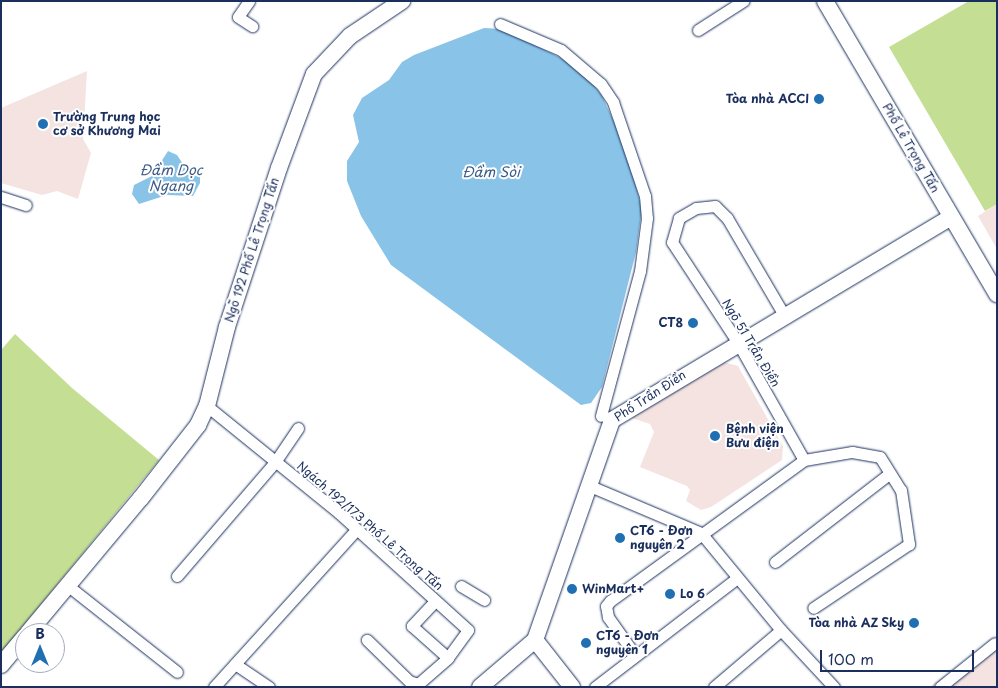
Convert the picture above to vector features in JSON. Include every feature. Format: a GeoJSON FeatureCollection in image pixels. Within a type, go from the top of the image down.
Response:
{"type":"FeatureCollection","features":[{"type":"Feature","properties":{"kind":"street"},"geometry":{"type":"LineString","coordinates":[[249,1],[238,17],[252,26]]}},
{"type":"Feature","properties":{"kind":"street","name":"Ngõ 192 Phố Lê Trọng Tấn"},"geometry":{"type":"LineString","coordinates":[[36,623],[180,449],[206,406],[226,327],[293,126],[314,74],[350,36],[402,1]]}},
{"type":"Feature","properties":{"kind":"street"},"geometry":{"type":"LineString","coordinates":[[698,30],[743,1]]}},
{"type":"Feature","properties":{"kind":"street","name":"Phố Lê Trọng Tấn"},"geometry":{"type":"LineString","coordinates":[[825,1],[997,294]]}},
{"type":"Feature","properties":{"kind":"street"},"geometry":{"type":"LineString","coordinates":[[500,24],[561,50],[600,84],[613,102],[645,196],[647,218],[640,271],[601,416]]}},
{"type":"Feature","properties":{"kind":"street"},"geometry":{"type":"LineString","coordinates":[[1,197],[26,205]]}},
{"type":"Feature","properties":{"kind":"street","name":"Ngõ 51 Trần Điền"},"geometry":{"type":"LineString","coordinates":[[784,316],[727,218],[716,206],[696,208],[679,218],[672,242],[738,343],[804,460]]}},
{"type":"Feature","properties":{"kind":"street","name":"Phố Trần Điền"},"geometry":{"type":"LineString","coordinates":[[480,687],[535,640],[612,420],[951,216]]}},
{"type":"Feature","properties":{"kind":"street","name":"Ngách 192/173 Phố Lê Trọng Tấn"},"geometry":{"type":"LineString","coordinates":[[206,406],[356,530],[468,630],[448,658]]}},
{"type":"Feature","properties":{"kind":"street"},"geometry":{"type":"LineString","coordinates":[[177,576],[275,462],[298,428]]}},
{"type":"Feature","properties":{"kind":"street"},"geometry":{"type":"LineString","coordinates":[[635,655],[608,617],[606,606],[701,533],[736,511],[804,460],[852,452],[880,457],[901,490],[909,544],[812,608]]}},
{"type":"Feature","properties":{"kind":"street"},"geometry":{"type":"LineString","coordinates":[[775,562],[890,473]]}},
{"type":"Feature","properties":{"kind":"street"},"geometry":{"type":"LineString","coordinates":[[590,486],[701,533],[829,685]]}},
{"type":"Feature","properties":{"kind":"street"},"geometry":{"type":"LineString","coordinates":[[214,687],[356,530]]}},
{"type":"Feature","properties":{"kind":"street"},"geometry":{"type":"LineString","coordinates":[[595,687],[737,578]]}},
{"type":"Feature","properties":{"kind":"street"},"geometry":{"type":"LineString","coordinates":[[67,585],[177,672]]}},
{"type":"Feature","properties":{"kind":"street"},"geometry":{"type":"LineString","coordinates":[[460,586],[484,600]]}},
{"type":"Feature","properties":{"kind":"street"},"geometry":{"type":"LineString","coordinates":[[366,640],[409,682],[418,684],[448,658],[412,626],[435,601]]}},
{"type":"Feature","properties":{"kind":"street"},"geometry":{"type":"LineString","coordinates":[[714,687],[781,630]]}},
{"type":"Feature","properties":{"kind":"street"},"geometry":{"type":"LineString","coordinates":[[535,640],[572,687]]}},
{"type":"Feature","properties":{"kind":"street"},"geometry":{"type":"LineString","coordinates":[[940,687],[996,642]]}},
{"type":"Feature","properties":{"kind":"street"},"geometry":{"type":"LineString","coordinates":[[1,665],[15,648]]}},
{"type":"Feature","properties":{"kind":"street"},"geometry":{"type":"LineString","coordinates":[[235,664],[269,687]]}},
{"type":"Feature","properties":{"kind":"shaded area","name":"Trường Trung học cơ sở Khương Mai"},"geometry":{"type":"Polygon","coordinates":[[[87,71],[83,139],[91,153],[78,199],[57,191],[42,195],[1,183],[1,108],[87,71]]]}},
{"type":"Feature","properties":{"kind":"shaded area"},"geometry":{"type":"Polygon","coordinates":[[[997,204],[997,249],[978,216],[997,204]]]}},
{"type":"Feature","properties":{"kind":"shaded area","name":"Bệnh viện Bưu điện"},"geometry":{"type":"Polygon","coordinates":[[[720,361],[738,366],[783,446],[782,460],[711,507],[701,510],[686,501],[690,490],[687,486],[640,467],[654,432],[650,424],[629,417],[720,361]]]}},
{"type":"Feature","properties":{"kind":"shaded area"},"geometry":{"type":"Polygon","coordinates":[[[997,642],[997,687],[929,687],[997,642]]]}},
{"type":"Feature","properties":{"kind":"green space"},"geometry":{"type":"Polygon","coordinates":[[[969,1],[997,1],[997,204],[985,211],[889,47],[969,1]]]}},
{"type":"Feature","properties":{"kind":"green space"},"geometry":{"type":"Polygon","coordinates":[[[15,334],[72,388],[159,460],[26,623],[15,623],[15,636],[1,653],[1,350],[15,334]]]}},
{"type":"Feature","properties":{"kind":"water","name":"Đầm Sòi"},"geometry":{"type":"Polygon","coordinates":[[[484,28],[502,29],[567,61],[588,78],[602,96],[618,130],[635,183],[642,209],[636,252],[602,387],[591,403],[581,405],[391,265],[361,216],[347,181],[347,161],[359,142],[353,115],[362,98],[389,80],[402,62],[414,55],[484,28]]]}},
{"type":"Feature","properties":{"kind":"water","name":"Đầm Dọc Ngang"},"geometry":{"type":"Polygon","coordinates":[[[168,151],[177,155],[187,170],[200,174],[200,183],[193,196],[167,195],[139,204],[132,194],[134,185],[152,176],[168,151]]]}},
{"type":"Feature","properties":{"kind":"place","name":"Tòa nhà ACCI"},"geometry":{"type":"Point","coordinates":[819,99]}},
{"type":"Feature","properties":{"kind":"place","name":"Trường Trung học cơ sở Khương Mai"},"geometry":{"type":"Point","coordinates":[43,124]}},
{"type":"Feature","properties":{"kind":"place","name":"CT8"},"geometry":{"type":"Point","coordinates":[693,323]}},
{"type":"Feature","properties":{"kind":"place","name":"Bệnh viện Bưu điện"},"geometry":{"type":"Point","coordinates":[715,436]}},
{"type":"Feature","properties":{"kind":"place","name":"CT6 - Đơn nguyên 2"},"geometry":{"type":"Point","coordinates":[620,538]}},
{"type":"Feature","properties":{"kind":"place","name":"WinMart+"},"geometry":{"type":"Point","coordinates":[572,589]}},
{"type":"Feature","properties":{"kind":"place","name":"Lo 6"},"geometry":{"type":"Point","coordinates":[670,594]}},
{"type":"Feature","properties":{"kind":"place","name":"Tòa nhà AZ Sky"},"geometry":{"type":"Point","coordinates":[914,623]}},
{"type":"Feature","properties":{"kind":"place","name":"CT6 - Đơn nguyên 1"},"geometry":{"type":"Point","coordinates":[586,643]}}]}
